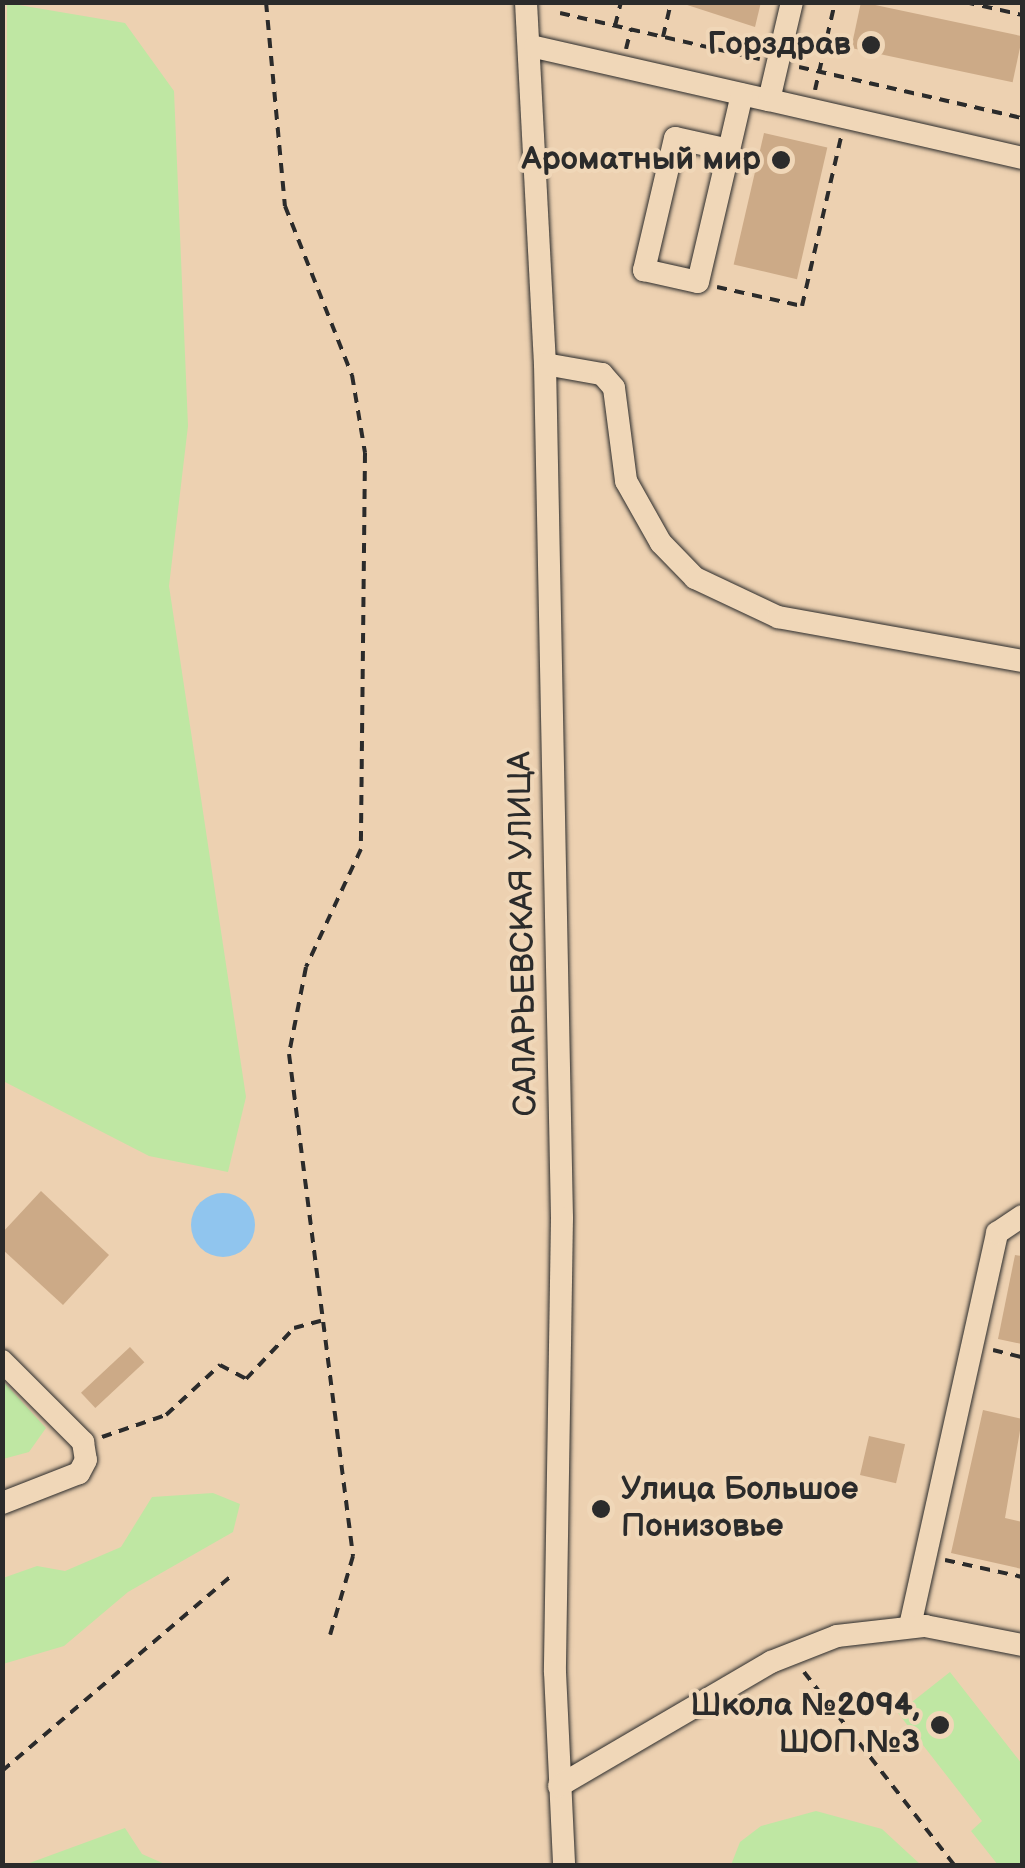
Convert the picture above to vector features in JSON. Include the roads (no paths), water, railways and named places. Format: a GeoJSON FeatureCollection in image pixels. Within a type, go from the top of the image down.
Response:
{"type":"FeatureCollection","features":[{"type":"Feature","properties":{"kind":"street","name":"САЛАРЬЕВСКАЯ УЛИЦА"},"geometry":{"type":"LineString","coordinates":[[526,2],[535,47],[545,364],[562,1218],[559,1786],[564,1866]]}},
{"type":"Feature","properties":{"kind":"street"},"geometry":{"type":"LineString","coordinates":[[769,100],[792,2]]}},
{"type":"Feature","properties":{"kind":"street"},"geometry":{"type":"LineString","coordinates":[[535,47],[1022,158]]}},
{"type":"Feature","properties":{"kind":"street"},"geometry":{"type":"LineString","coordinates":[[729,150],[675,138],[644,270],[698,282],[729,150],[742,94]]}},
{"type":"Feature","properties":{"kind":"street"},"geometry":{"type":"LineString","coordinates":[[545,364],[586,368],[614,388],[633,496],[695,578],[778,617],[1022,662]]}},
{"type":"Feature","properties":{"kind":"street"},"geometry":{"type":"LineString","coordinates":[[910,1626],[997,1233],[1022,1216]]}},
{"type":"Feature","properties":{"kind":"street"},"geometry":{"type":"LineString","coordinates":[[2,1361],[83,1442],[79,1473],[2,1503]]}},
{"type":"Feature","properties":{"kind":"street"},"geometry":{"type":"LineString","coordinates":[[559,1786],[770,1662],[837,1636],[910,1626],[1022,1645]]}},
{"type":"Feature","properties":{"kind":"water"},"geometry":{"type":"Polygon","coordinates":[[[223,1193],[245,1203],[255,1225],[245,1247],[223,1257],[201,1247],[191,1225],[201,1203],[223,1193]]]}},
{"type":"Feature","properties":{"kind":"place","name":"Горздрав"},"geometry":{"type":"Point","coordinates":[871,45]}},
{"type":"Feature","properties":{"kind":"place","name":"Ароматный мир"},"geometry":{"type":"Point","coordinates":[781,160]}},
{"type":"Feature","properties":{"kind":"place","name":"Улица Большое Понизовье"},"geometry":{"type":"Point","coordinates":[601,1509]}},
{"type":"Feature","properties":{"kind":"place","name":"Школа №2094, ШОП №3"},"geometry":{"type":"Point","coordinates":[940,1725]}}]}
